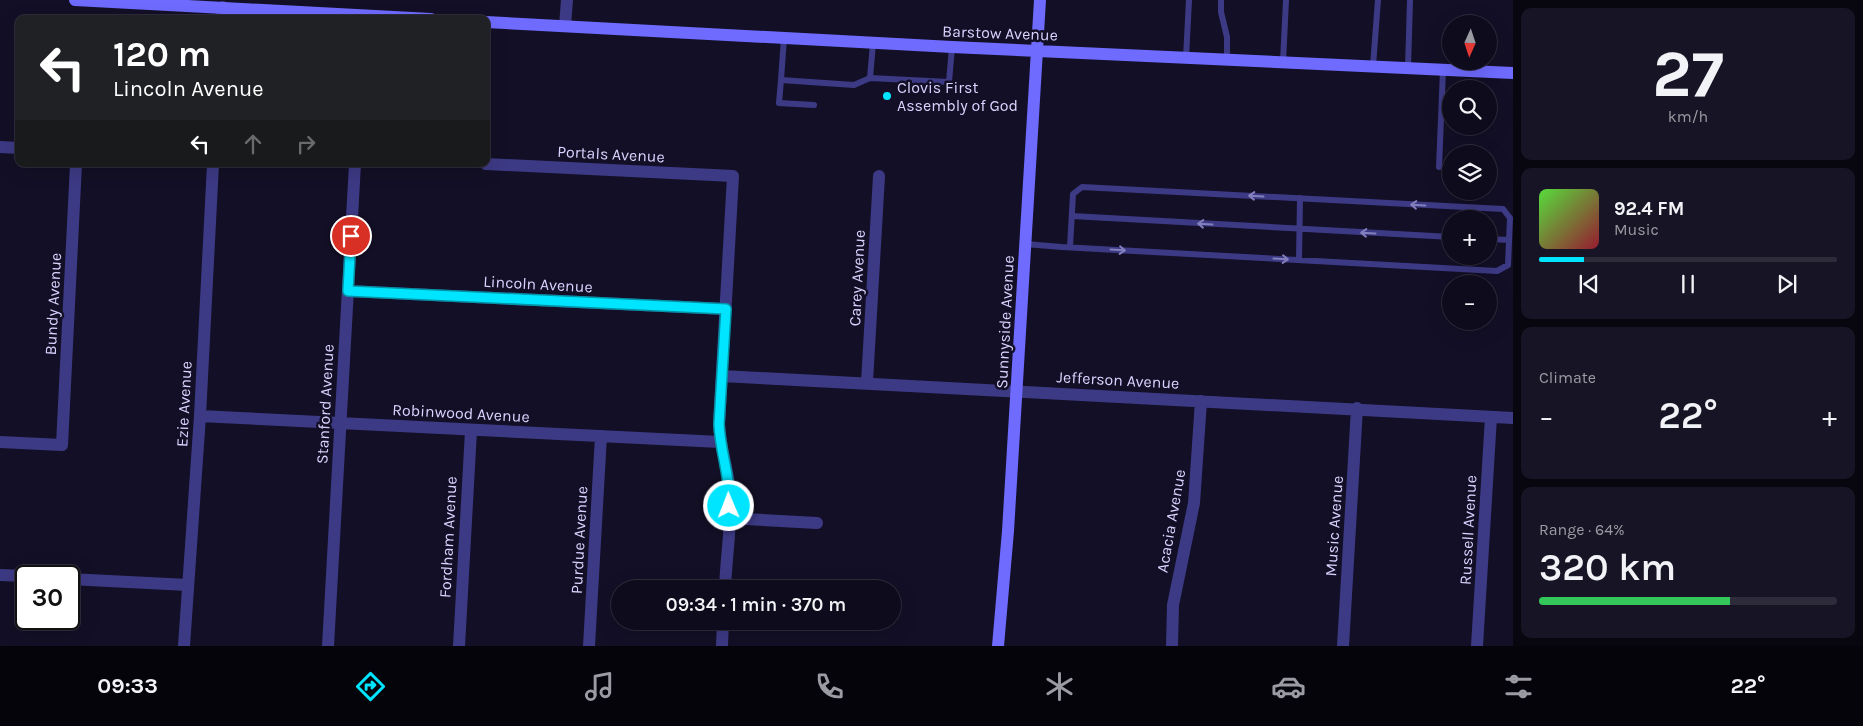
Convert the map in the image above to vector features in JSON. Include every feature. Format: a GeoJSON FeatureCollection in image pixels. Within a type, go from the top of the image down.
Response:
{"type":"FeatureCollection","features":[{"type":"Feature","properties":{"kind":"main road"},"geometry":{"type":"LineString","coordinates":[[75,0],[223,13],[292,15]]}},
{"type":"Feature","properties":{"kind":"main road","name":"Sunnyside Avenue"},"geometry":{"type":"LineString","coordinates":[[998,646],[1018,391],[1040,0]]}},
{"type":"Feature","properties":{"kind":"main road","name":"Barstow Avenue"},"geometry":{"type":"LineString","coordinates":[[490,22],[952,47],[1442,70]]}},
{"type":"Feature","properties":{"kind":"main road","name":"Barstow Avenue"},"geometry":{"type":"LineString","coordinates":[[1443,70],[1513,73]]}},
{"type":"Feature","properties":{"kind":"street"},"geometry":{"type":"LineString","coordinates":[[565,26],[567,0]]}},
{"type":"Feature","properties":{"kind":"street"},"geometry":{"type":"LineString","coordinates":[[0,147],[15,148]]}},
{"type":"Feature","properties":{"kind":"street","name":"Portals Avenue"},"geometry":{"type":"LineString","coordinates":[[490,164],[734,176],[726,309]]}},
{"type":"Feature","properties":{"kind":"street","name":"Bundy Avenue"},"geometry":{"type":"LineString","coordinates":[[0,442],[62,445],[76,167]]}},
{"type":"Feature","properties":{"kind":"street","name":"Ezie Avenue"},"geometry":{"type":"LineString","coordinates":[[184,646],[200,416],[213,167]]}},
{"type":"Feature","properties":{"kind":"street","name":"Stanford Avenue"},"geometry":{"type":"LineString","coordinates":[[328,646],[355,167]]}},
{"type":"Feature","properties":{"kind":"street","name":"Carey Avenue"},"geometry":{"type":"LineString","coordinates":[[867,382],[879,176]]}},
{"type":"Feature","properties":{"kind":"street","name":"Lincoln Avenue"},"geometry":{"type":"LineString","coordinates":[[348,291],[726,309]]}},
{"type":"Feature","properties":{"kind":"street"},"geometry":{"type":"LineString","coordinates":[[725,580],[728,475],[720,442],[726,309]]}},
{"type":"Feature","properties":{"kind":"street","name":"Jefferson Avenue"},"geometry":{"type":"LineString","coordinates":[[722,376],[1358,408],[1513,418]]}},
{"type":"Feature","properties":{"kind":"street","name":"Acacia Avenue"},"geometry":{"type":"LineString","coordinates":[[1172,646],[1173,605],[1194,503],[1201,401]]}},
{"type":"Feature","properties":{"kind":"street","name":"Music Avenue"},"geometry":{"type":"LineString","coordinates":[[1343,646],[1358,408]]}},
{"type":"Feature","properties":{"kind":"street","name":"Robinwood Avenue"},"geometry":{"type":"LineString","coordinates":[[200,416],[720,442]]}},
{"type":"Feature","properties":{"kind":"street","name":"Russell Avenue"},"geometry":{"type":"LineString","coordinates":[[1477,646],[1491,417]]}},
{"type":"Feature","properties":{"kind":"street","name":"Fordham Avenue"},"geometry":{"type":"LineString","coordinates":[[459,646],[471,431]]}},
{"type":"Feature","properties":{"kind":"street","name":"Purdue Avenue"},"geometry":{"type":"LineString","coordinates":[[589,646],[601,436]]}},
{"type":"Feature","properties":{"kind":"street"},"geometry":{"type":"LineString","coordinates":[[728,518],[817,524]]}},
{"type":"Feature","properties":{"kind":"street"},"geometry":{"type":"LineString","coordinates":[[0,575],[15,576]]}},
{"type":"Feature","properties":{"kind":"street"},"geometry":{"type":"LineString","coordinates":[[80,580],[188,585]]}},
{"type":"Feature","properties":{"kind":"street"},"geometry":{"type":"LineString","coordinates":[[722,646],[723,630]]}},
{"type":"Feature","properties":{"kind":"lane"},"geometry":{"type":"LineString","coordinates":[[1186,58],[1189,0]]}},
{"type":"Feature","properties":{"kind":"lane"},"geometry":{"type":"LineString","coordinates":[[1221,0],[1221,12],[1227,37],[1227,60]]}},
{"type":"Feature","properties":{"kind":"lane"},"geometry":{"type":"LineString","coordinates":[[1283,62],[1286,0]]}},
{"type":"Feature","properties":{"kind":"lane"},"geometry":{"type":"LineString","coordinates":[[1374,66],[1378,0]]}},
{"type":"Feature","properties":{"kind":"lane"},"geometry":{"type":"LineString","coordinates":[[1408,68],[1410,0]]}},
{"type":"Feature","properties":{"kind":"lane"},"geometry":{"type":"LineString","coordinates":[[784,38],[779,103],[814,105]]}},
{"type":"Feature","properties":{"kind":"lane"},"geometry":{"type":"LineString","coordinates":[[870,78],[874,43]]}},
{"type":"Feature","properties":{"kind":"lane"},"geometry":{"type":"LineString","coordinates":[[781,80],[854,85],[870,78],[949,82],[952,47]]}},
{"type":"Feature","properties":{"kind":"lane"},"geometry":{"type":"LineString","coordinates":[[1439,167],[1443,70]]}},
{"type":"Feature","properties":{"kind":"lane"},"geometry":{"type":"LineString","coordinates":[[1025,244],[1070,247],[1497,271],[1508,266],[1510,218],[1503,209],[1082,187],[1073,194],[1070,247]]}},
{"type":"Feature","properties":{"kind":"lane"},"geometry":{"type":"LineString","coordinates":[[1300,198],[1300,260]]}},
{"type":"Feature","properties":{"kind":"lane"},"geometry":{"type":"LineString","coordinates":[[1072,216],[1442,237]]}},
{"type":"Feature","properties":{"kind":"lane"},"geometry":{"type":"LineString","coordinates":[[1497,239],[1509,240]]}},
{"type":"Feature","properties":{"kind":"place","name":"Clovis First Assembly of God"},"geometry":{"type":"Point","coordinates":[887,96]}},
{"type":"Feature","properties":{"kind":"route"},"geometry":{"type":"LineString","coordinates":[[351,236],[348,291],[726,309],[719,424],[720,442],[728,475],[729,506]]}}]}
